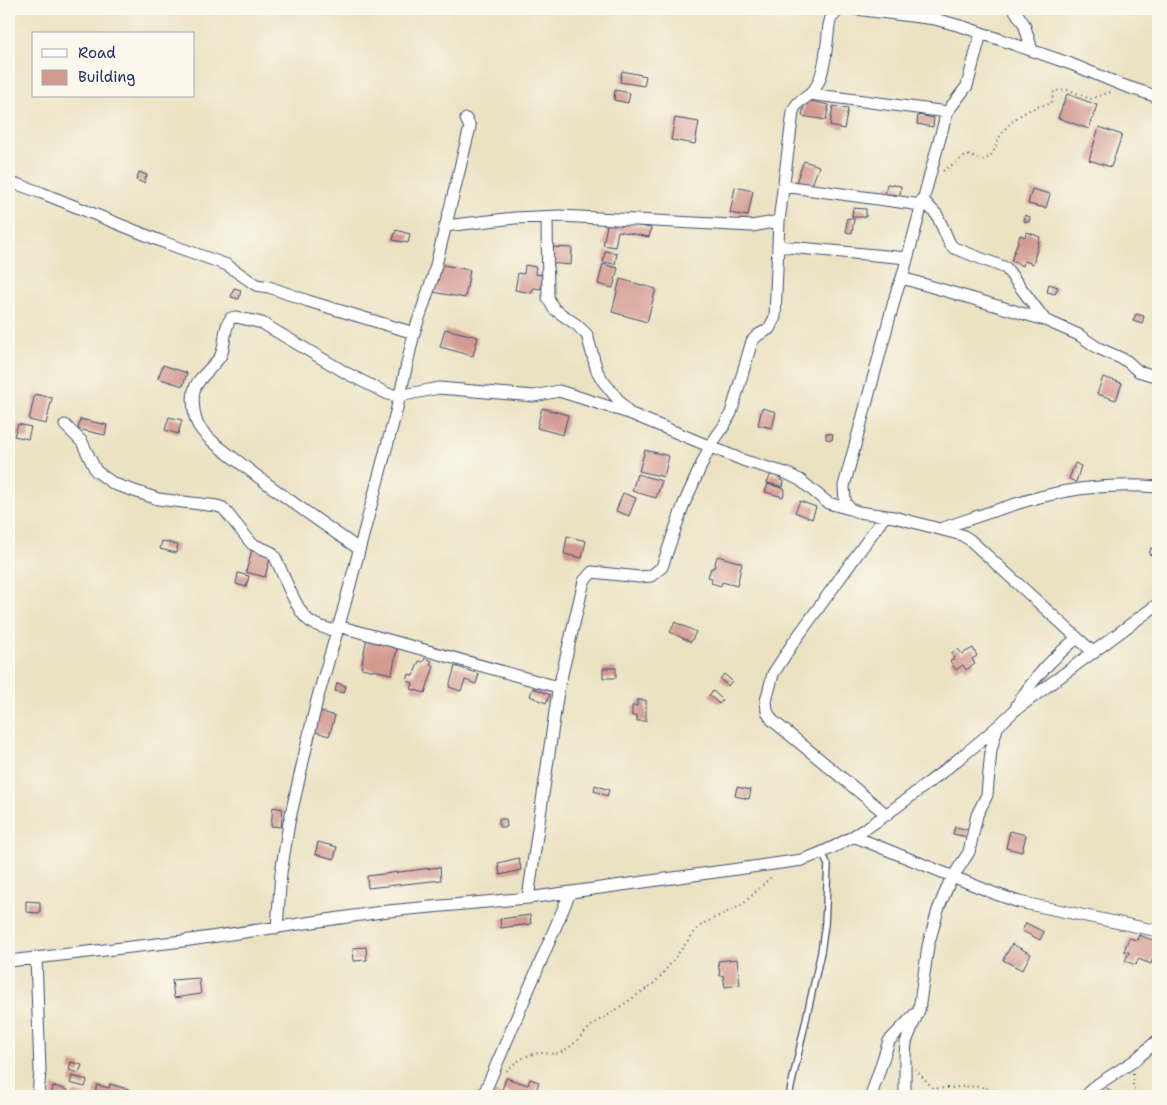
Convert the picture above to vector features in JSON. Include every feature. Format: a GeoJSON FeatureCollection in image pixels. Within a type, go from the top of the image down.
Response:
{"type":"FeatureCollection","features":[{"type":"Feature","properties":{"kind":"street"},"geometry":{"type":"LineString","coordinates":[[528,898],[558,687],[584,581],[592,572],[639,577],[651,576],[662,567],[683,506],[710,446],[724,426],[730,413],[752,341],[769,329],[774,317],[779,221],[793,112],[800,100],[814,91],[823,69],[831,18],[840,9]]}},
{"type":"Feature","properties":{"kind":"street"},"geometry":{"type":"LineString","coordinates":[[856,9],[935,19],[1072,64],[1158,98]]}},
{"type":"Feature","properties":{"kind":"street"},"geometry":{"type":"LineString","coordinates":[[1014,9],[1024,24],[1032,50]]}},
{"type":"Feature","properties":{"kind":"street"},"geometry":{"type":"LineString","coordinates":[[850,509],[845,502],[844,486],[897,290],[902,278],[947,112],[967,86],[981,33]]}},
{"type":"Feature","properties":{"kind":"street"},"geometry":{"type":"LineString","coordinates":[[810,94],[947,112]]}},
{"type":"Feature","properties":{"kind":"street"},"geometry":{"type":"LineString","coordinates":[[277,928],[281,872],[289,823],[317,700],[338,629],[400,396],[414,333],[433,277],[470,127],[466,119]]}},
{"type":"Feature","properties":{"kind":"street"},"geometry":{"type":"LineString","coordinates":[[9,184],[20,185],[42,193],[163,242],[227,265],[256,285],[269,287],[308,301],[414,333]]}},
{"type":"Feature","properties":{"kind":"street"},"geometry":{"type":"LineString","coordinates":[[784,186],[922,202],[937,215],[950,244],[954,248],[1006,268],[1044,320]]}},
{"type":"Feature","properties":{"kind":"street"},"geometry":{"type":"LineString","coordinates":[[445,226],[515,218],[547,217],[596,217],[752,226],[779,221]]}},
{"type":"Feature","properties":{"kind":"street"},"geometry":{"type":"LineString","coordinates":[[547,217],[548,298],[554,310],[577,325],[587,335],[597,371],[629,413]]}},
{"type":"Feature","properties":{"kind":"street"},"geometry":{"type":"LineString","coordinates":[[778,246],[907,258]]}},
{"type":"Feature","properties":{"kind":"street"},"geometry":{"type":"LineString","coordinates":[[902,278],[1044,320],[1079,335],[1098,348],[1127,361],[1138,371],[1158,377]]}},
{"type":"Feature","properties":{"kind":"street"},"geometry":{"type":"LineString","coordinates":[[359,548],[280,494],[217,445],[198,424],[193,402],[194,390],[200,379],[216,362],[222,352],[228,321],[231,318],[236,317],[262,323],[376,389],[388,394],[400,396],[440,388],[534,396],[559,391],[629,413],[746,461],[793,476],[828,503],[858,512],[885,516],[962,535],[970,540],[1094,653]]}},
{"type":"Feature","properties":{"kind":"street"},"geometry":{"type":"LineString","coordinates":[[65,425],[82,442],[96,471],[114,484],[158,499],[223,508],[252,544],[271,552],[276,557],[297,604],[309,621],[319,626],[338,629],[558,687]]}},
{"type":"Feature","properties":{"kind":"street"},"geometry":{"type":"LineString","coordinates":[[940,529],[1041,497],[1083,490],[1126,486],[1158,487]]}},
{"type":"Feature","properties":{"kind":"street"},"geometry":{"type":"LineString","coordinates":[[885,516],[773,674],[766,701],[767,711],[772,720],[887,815]]}},
{"type":"Feature","properties":{"kind":"street"},"geometry":{"type":"LineString","coordinates":[[9,961],[182,941],[388,911],[570,893],[802,860],[822,853],[887,815],[997,728],[1014,711],[1158,604]]}},
{"type":"Feature","properties":{"kind":"street"},"geometry":{"type":"LineString","coordinates":[[1014,711],[1031,683],[1059,653],[1077,638]]}},
{"type":"Feature","properties":{"kind":"street"},"geometry":{"type":"LineString","coordinates":[[905,1096],[906,1042],[919,1010],[928,946],[938,910],[953,876],[969,852],[977,815],[987,795],[991,750],[997,728]]}},
{"type":"Feature","properties":{"kind":"street"},"geometry":{"type":"LineString","coordinates":[[853,836],[1019,902],[1158,931]]}},
{"type":"Feature","properties":{"kind":"street"},"geometry":{"type":"LineString","coordinates":[[483,1096],[570,893]]}},
{"type":"Feature","properties":{"kind":"street"},"geometry":{"type":"LineString","coordinates":[[36,957],[40,1071],[38,1096]]}},
{"type":"Feature","properties":{"kind":"street"},"geometry":{"type":"LineString","coordinates":[[871,1096],[888,1041],[919,1010]]}},
{"type":"Feature","properties":{"kind":"street"},"geometry":{"type":"LineString","coordinates":[[1087,1096],[1092,1088],[1134,1061],[1158,1040]]}},
{"type":"Feature","properties":{"kind":"lane"},"geometry":{"type":"LineString","coordinates":[[789,1096],[821,952],[825,924],[828,865],[822,853]]}},
{"type":"Feature","properties":{"kind":"path"},"geometry":{"type":"LineString","coordinates":[[928,180],[967,155],[982,160],[990,157],[1000,135],[1006,127],[1031,109],[1051,104],[1054,91],[1069,90],[1090,99],[1110,93],[1122,85]]}},
{"type":"Feature","properties":{"kind":"path"},"geometry":{"type":"LineString","coordinates":[[503,1076],[516,1063],[531,1055],[537,1053],[554,1055],[560,1053],[580,1039],[597,1020],[604,1018],[622,1004],[644,992],[661,976],[696,930],[704,923],[742,905],[770,879],[781,862]]}},
{"type":"Feature","properties":{"kind":"path"},"geometry":{"type":"LineString","coordinates":[[1134,1061],[1133,1082],[1136,1096]]}},
{"type":"Feature","properties":{"kind":"path"},"geometry":{"type":"LineString","coordinates":[[905,1062],[918,1070],[934,1088],[974,1085],[983,1086],[1001,1094]]}},
{"type":"Feature","properties":{"kind":"building"},"geometry":{"type":"Polygon","coordinates":[[[622,71],[646,76],[644,86],[620,82],[622,71]]]}},
{"type":"Feature","properties":{"kind":"building"},"geometry":{"type":"Polygon","coordinates":[[[615,90],[630,93],[628,103],[614,100],[615,90]]]}},
{"type":"Feature","properties":{"kind":"building"},"geometry":{"type":"Polygon","coordinates":[[[1067,94],[1097,105],[1089,129],[1058,118],[1067,94]]]}},
{"type":"Feature","properties":{"kind":"building"},"geometry":{"type":"Polygon","coordinates":[[[805,100],[829,105],[826,120],[802,116],[805,100]]]}},
{"type":"Feature","properties":{"kind":"building"},"geometry":{"type":"Polygon","coordinates":[[[833,106],[848,109],[844,129],[830,126],[833,106]]]}},
{"type":"Feature","properties":{"kind":"building"},"geometry":{"type":"Polygon","coordinates":[[[918,115],[934,118],[933,127],[917,124],[918,115]]]}},
{"type":"Feature","properties":{"kind":"building"},"geometry":{"type":"Polygon","coordinates":[[[675,118],[699,122],[695,144],[671,140],[675,118]]]}},
{"type":"Feature","properties":{"kind":"building"},"geometry":{"type":"Polygon","coordinates":[[[1099,127],[1122,135],[1111,167],[1089,160],[1099,127]]]}},
{"type":"Feature","properties":{"kind":"building"},"geometry":{"type":"Polygon","coordinates":[[[804,161],[819,166],[811,188],[796,182],[804,161]]]}},
{"type":"Feature","properties":{"kind":"building"},"geometry":{"type":"Polygon","coordinates":[[[139,172],[147,175],[144,183],[136,180],[139,172]]]}},
{"type":"Feature","properties":{"kind":"building"},"geometry":{"type":"Polygon","coordinates":[[[887,184],[901,186],[900,195],[885,194],[887,184]]]}},
{"type":"Feature","properties":{"kind":"building"},"geometry":{"type":"Polygon","coordinates":[[[735,187],[753,191],[748,216],[730,213],[735,187]]]}},
{"type":"Feature","properties":{"kind":"building"},"geometry":{"type":"Polygon","coordinates":[[[1032,189],[1050,194],[1046,208],[1028,204],[1032,189]]]}},
{"type":"Feature","properties":{"kind":"building"},"geometry":{"type":"Polygon","coordinates":[[[853,208],[866,209],[866,217],[852,217],[853,208]]]}},
{"type":"Feature","properties":{"kind":"building"},"geometry":{"type":"Polygon","coordinates":[[[1025,215],[1030,217],[1029,222],[1024,221],[1025,215]]]}},
{"type":"Feature","properties":{"kind":"building"},"geometry":{"type":"Polygon","coordinates":[[[847,218],[854,219],[852,233],[846,232],[847,218]]]}},
{"type":"Feature","properties":{"kind":"building"},"geometry":{"type":"Polygon","coordinates":[[[608,220],[651,228],[649,237],[618,231],[615,247],[603,245],[608,220]]]}},
{"type":"Feature","properties":{"kind":"building"},"geometry":{"type":"Polygon","coordinates":[[[396,230],[410,234],[408,243],[393,240],[396,230]]]}},
{"type":"Feature","properties":{"kind":"building"},"geometry":{"type":"Polygon","coordinates":[[[1027,232],[1040,237],[1033,264],[1024,261],[1023,266],[1011,261],[1020,235],[1025,237],[1027,232]]]}},
{"type":"Feature","properties":{"kind":"building"},"geometry":{"type":"Polygon","coordinates":[[[550,247],[572,248],[571,265],[549,263],[550,247]]]}},
{"type":"Feature","properties":{"kind":"building"},"geometry":{"type":"Polygon","coordinates":[[[605,251],[617,253],[615,264],[603,262],[605,251]]]}},
{"type":"Feature","properties":{"kind":"building"},"geometry":{"type":"Polygon","coordinates":[[[438,264],[470,270],[465,298],[433,292],[438,264]]]}},
{"type":"Feature","properties":{"kind":"building"},"geometry":{"type":"Polygon","coordinates":[[[603,264],[618,268],[613,288],[598,284],[603,264]]]}},
{"type":"Feature","properties":{"kind":"building"},"geometry":{"type":"Polygon","coordinates":[[[525,265],[536,267],[535,274],[543,275],[541,289],[533,288],[532,293],[515,290],[518,273],[524,274],[525,265]]]}},
{"type":"Feature","properties":{"kind":"building"},"geometry":{"type":"Polygon","coordinates":[[[620,279],[656,289],[647,322],[612,312],[620,279]]]}},
{"type":"Feature","properties":{"kind":"building"},"geometry":{"type":"Polygon","coordinates":[[[1049,284],[1058,287],[1055,294],[1047,292],[1049,284]]]}},
{"type":"Feature","properties":{"kind":"building"},"geometry":{"type":"Polygon","coordinates":[[[234,288],[241,290],[239,299],[231,297],[234,288]]]}},
{"type":"Feature","properties":{"kind":"building"},"geometry":{"type":"Polygon","coordinates":[[[1136,314],[1144,316],[1142,324],[1133,321],[1136,314]]]}},
{"type":"Feature","properties":{"kind":"building"},"geometry":{"type":"Polygon","coordinates":[[[445,329],[478,337],[473,356],[440,347],[445,329]]]}},
{"type":"Feature","properties":{"kind":"building"},"geometry":{"type":"Polygon","coordinates":[[[163,365],[187,373],[183,386],[158,378],[163,365]]]}},
{"type":"Feature","properties":{"kind":"building"},"geometry":{"type":"Polygon","coordinates":[[[1103,377],[1122,383],[1116,400],[1097,394],[1103,377]]]}},
{"type":"Feature","properties":{"kind":"building"},"geometry":{"type":"Polygon","coordinates":[[[35,394],[52,398],[46,424],[29,420],[35,394]]]}},
{"type":"Feature","properties":{"kind":"building"},"geometry":{"type":"Polygon","coordinates":[[[542,408],[568,415],[563,435],[537,428],[542,408]]]}},
{"type":"Feature","properties":{"kind":"building"},"geometry":{"type":"Polygon","coordinates":[[[762,408],[776,412],[772,428],[758,425],[762,408]]]}},
{"type":"Feature","properties":{"kind":"building"},"geometry":{"type":"Polygon","coordinates":[[[169,417],[182,420],[178,434],[165,430],[169,417]]]}},
{"type":"Feature","properties":{"kind":"building"},"geometry":{"type":"Polygon","coordinates":[[[80,419],[107,425],[105,435],[78,429],[80,419]]]}},
{"type":"Feature","properties":{"kind":"building"},"geometry":{"type":"Polygon","coordinates":[[[18,424],[31,427],[28,439],[14,436],[18,424]]]}},
{"type":"Feature","properties":{"kind":"building"},"geometry":{"type":"Polygon","coordinates":[[[826,433],[833,434],[832,440],[826,439],[826,433]]]}},
{"type":"Feature","properties":{"kind":"building"},"geometry":{"type":"Polygon","coordinates":[[[645,450],[669,456],[664,477],[639,471],[645,450]]]}},
{"type":"Feature","properties":{"kind":"building"},"geometry":{"type":"Polygon","coordinates":[[[1075,463],[1081,466],[1076,482],[1069,479],[1075,463]]]}},
{"type":"Feature","properties":{"kind":"building"},"geometry":{"type":"Polygon","coordinates":[[[637,474],[662,481],[656,498],[632,491],[637,474]]]}},
{"type":"Feature","properties":{"kind":"building"},"geometry":{"type":"Polygon","coordinates":[[[771,474],[781,476],[780,480],[784,481],[783,487],[767,483],[771,474]]]}},
{"type":"Feature","properties":{"kind":"building"},"geometry":{"type":"Polygon","coordinates":[[[768,484],[785,489],[783,497],[765,492],[768,484]]]}},
{"type":"Feature","properties":{"kind":"building"},"geometry":{"type":"Polygon","coordinates":[[[623,493],[636,498],[629,516],[616,511],[623,493]]]}},
{"type":"Feature","properties":{"kind":"building"},"geometry":{"type":"Polygon","coordinates":[[[800,501],[816,507],[812,519],[795,512],[800,501]]]}},
{"type":"Feature","properties":{"kind":"building"},"geometry":{"type":"Polygon","coordinates":[[[567,536],[586,541],[582,558],[564,554],[567,536]]]}},
{"type":"Feature","properties":{"kind":"building"},"geometry":{"type":"Polygon","coordinates":[[[162,541],[178,545],[176,553],[160,549],[162,541]]]}},
{"type":"Feature","properties":{"kind":"building"},"geometry":{"type":"Polygon","coordinates":[[[1151,548],[1158,551],[1158,557],[1149,554],[1151,548]]]}},
{"type":"Feature","properties":{"kind":"building"},"geometry":{"type":"Polygon","coordinates":[[[252,549],[271,554],[265,577],[246,572],[252,549]]]}},
{"type":"Feature","properties":{"kind":"building"},"geometry":{"type":"Polygon","coordinates":[[[717,556],[742,563],[737,586],[722,582],[721,586],[711,583],[712,578],[708,577],[711,568],[714,568],[717,556]]]}},
{"type":"Feature","properties":{"kind":"building"},"geometry":{"type":"Polygon","coordinates":[[[238,573],[249,576],[246,587],[236,584],[238,573]]]}},
{"type":"Feature","properties":{"kind":"building"},"geometry":{"type":"Polygon","coordinates":[[[675,622],[696,632],[691,642],[670,632],[675,622]]]}},
{"type":"Feature","properties":{"kind":"building"},"geometry":{"type":"Polygon","coordinates":[[[367,637],[398,643],[392,674],[361,668],[367,637]]]}},
{"type":"Feature","properties":{"kind":"building"},"geometry":{"type":"Polygon","coordinates":[[[973,648],[977,656],[972,659],[975,664],[966,670],[963,665],[956,670],[950,661],[955,658],[951,653],[958,649],[962,654],[973,648]]]}},
{"type":"Feature","properties":{"kind":"building"},"geometry":{"type":"Polygon","coordinates":[[[425,658],[432,661],[430,664],[434,666],[425,693],[411,689],[413,683],[407,681],[409,674],[413,676],[419,661],[423,662],[425,658]]]}},
{"type":"Feature","properties":{"kind":"building"},"geometry":{"type":"Polygon","coordinates":[[[455,666],[479,674],[476,684],[465,680],[461,691],[449,687],[455,666]]]}},
{"type":"Feature","properties":{"kind":"building"},"geometry":{"type":"Polygon","coordinates":[[[603,668],[616,668],[616,678],[603,678],[603,668]]]}},
{"type":"Feature","properties":{"kind":"building"},"geometry":{"type":"Polygon","coordinates":[[[724,674],[732,681],[728,686],[720,679],[724,674]]]}},
{"type":"Feature","properties":{"kind":"building"},"geometry":{"type":"Polygon","coordinates":[[[337,683],[346,686],[344,693],[335,691],[337,683]]]}},
{"type":"Feature","properties":{"kind":"building"},"geometry":{"type":"Polygon","coordinates":[[[533,688],[550,695],[546,703],[530,696],[533,688]]]}},
{"type":"Feature","properties":{"kind":"building"},"geometry":{"type":"Polygon","coordinates":[[[713,691],[723,700],[719,704],[709,695],[713,691]]]}},
{"type":"Feature","properties":{"kind":"building"},"geometry":{"type":"Polygon","coordinates":[[[637,700],[646,700],[646,721],[637,721],[637,716],[632,716],[632,706],[637,706],[637,700]]]}},
{"type":"Feature","properties":{"kind":"building"},"geometry":{"type":"Polygon","coordinates":[[[319,711],[335,716],[329,736],[313,731],[319,711]]]}},
{"type":"Feature","properties":{"kind":"building"},"geometry":{"type":"Polygon","coordinates":[[[595,785],[609,790],[607,796],[594,791],[595,785]]]}},
{"type":"Feature","properties":{"kind":"building"},"geometry":{"type":"Polygon","coordinates":[[[737,787],[751,790],[749,799],[735,796],[737,787]]]}},
{"type":"Feature","properties":{"kind":"building"},"geometry":{"type":"Polygon","coordinates":[[[273,807],[283,809],[281,827],[271,826],[273,807]]]}},
{"type":"Feature","properties":{"kind":"building"},"geometry":{"type":"Polygon","coordinates":[[[499,819],[506,819],[507,827],[499,827],[499,819]]]}},
{"type":"Feature","properties":{"kind":"building"},"geometry":{"type":"Polygon","coordinates":[[[955,827],[969,830],[968,837],[953,834],[955,827]]]}},
{"type":"Feature","properties":{"kind":"building"},"geometry":{"type":"Polygon","coordinates":[[[1010,831],[1026,835],[1022,852],[1006,848],[1010,831]]]}},
{"type":"Feature","properties":{"kind":"building"},"geometry":{"type":"Polygon","coordinates":[[[318,842],[337,847],[334,859],[315,854],[318,842]]]}},
{"type":"Feature","properties":{"kind":"building"},"geometry":{"type":"Polygon","coordinates":[[[519,858],[521,870],[500,875],[498,863],[519,858]]]}},
{"type":"Feature","properties":{"kind":"building"},"geometry":{"type":"Polygon","coordinates":[[[440,867],[441,880],[368,888],[367,876],[440,867]]]}},
{"type":"Feature","properties":{"kind":"building"},"geometry":{"type":"Polygon","coordinates":[[[26,901],[40,902],[40,913],[26,912],[26,901]]]}},
{"type":"Feature","properties":{"kind":"building"},"geometry":{"type":"Polygon","coordinates":[[[530,915],[531,924],[501,928],[500,919],[530,915]]]}},
{"type":"Feature","properties":{"kind":"building"},"geometry":{"type":"Polygon","coordinates":[[[1026,923],[1044,932],[1040,940],[1022,931],[1026,923]]]}},
{"type":"Feature","properties":{"kind":"building"},"geometry":{"type":"Polygon","coordinates":[[[1139,935],[1158,942],[1151,964],[1138,959],[1136,965],[1125,961],[1129,952],[1124,951],[1129,938],[1137,940],[1139,935]]]}},
{"type":"Feature","properties":{"kind":"building"},"geometry":{"type":"Polygon","coordinates":[[[1012,944],[1031,954],[1022,970],[1003,960],[1012,944]]]}},
{"type":"Feature","properties":{"kind":"building"},"geometry":{"type":"Polygon","coordinates":[[[366,947],[367,960],[354,961],[353,948],[366,947]]]}},
{"type":"Feature","properties":{"kind":"building"},"geometry":{"type":"Polygon","coordinates":[[[737,959],[740,985],[725,987],[723,975],[720,976],[718,961],[737,959]]]}},
{"type":"Feature","properties":{"kind":"building"},"geometry":{"type":"Polygon","coordinates":[[[199,978],[201,994],[174,998],[172,980],[199,978]]]}},
{"type":"Feature","properties":{"kind":"building"},"geometry":{"type":"Polygon","coordinates":[[[71,1062],[82,1065],[79,1073],[69,1070],[71,1062]]]}},
{"type":"Feature","properties":{"kind":"building"},"geometry":{"type":"Polygon","coordinates":[[[72,1076],[87,1080],[85,1087],[70,1083],[72,1076]]]}},
{"type":"Feature","properties":{"kind":"building"},"geometry":{"type":"Polygon","coordinates":[[[506,1078],[528,1085],[530,1079],[539,1082],[534,1096],[520,1096],[502,1090],[506,1078]]]}},
{"type":"Feature","properties":{"kind":"building"},"geometry":{"type":"Polygon","coordinates":[[[110,1084],[131,1090],[129,1096],[94,1096],[97,1085],[109,1088],[110,1084]]]}},
{"type":"Feature","properties":{"kind":"building"},"geometry":{"type":"Polygon","coordinates":[[[1103,1085],[1117,1096],[1093,1096],[1103,1085]]]}},
{"type":"Feature","properties":{"kind":"building"},"geometry":{"type":"Polygon","coordinates":[[[53,1086],[68,1090],[67,1096],[51,1096],[53,1086]]]}},
{"type":"Feature","properties":{"kind":"building"},"geometry":{"type":"Polygon","coordinates":[[[493,1092],[504,1096],[492,1096],[493,1092]]]}},
{"type":"Feature","properties":{"kind":"building"},"geometry":{"type":"Polygon","coordinates":[[[72,1093],[85,1095],[85,1096],[71,1096],[72,1093]]]}}]}
